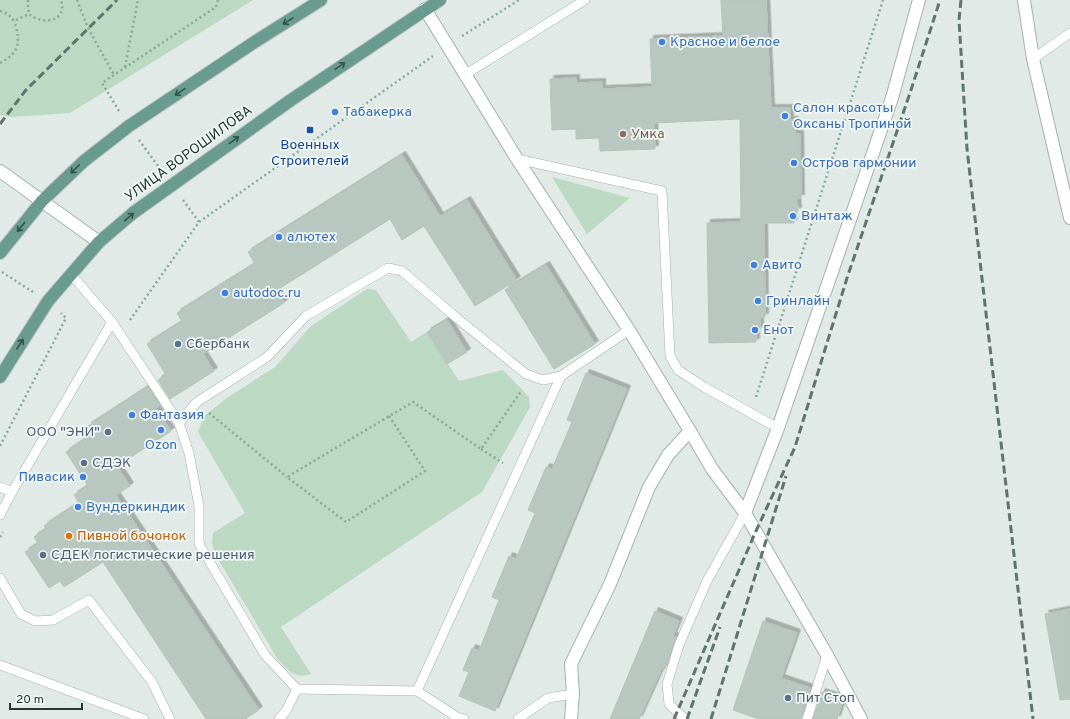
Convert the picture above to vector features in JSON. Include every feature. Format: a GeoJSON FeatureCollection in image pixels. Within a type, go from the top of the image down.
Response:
{"type":"FeatureCollection","features":[{"type":"Feature","properties":{"kind":"main road"},"geometry":{"type":"LineString","coordinates":[[0,253],[42,201],[84,161],[129,126],[253,42],[321,0]]}},
{"type":"Feature","properties":{"kind":"main road","name":"УЛИЦА ВОРОШИЛОВА"},"geometry":{"type":"LineString","coordinates":[[0,377],[48,302],[99,242],[133,213],[172,184],[291,100],[440,0]]}},
{"type":"Feature","properties":{"kind":"street"},"geometry":{"type":"LineString","coordinates":[[745,513],[778,428],[892,98],[919,0]]}},
{"type":"Feature","properties":{"kind":"street"},"geometry":{"type":"LineString","coordinates":[[1024,0],[1033,59],[1070,218]]}},
{"type":"Feature","properties":{"kind":"street"},"geometry":{"type":"LineString","coordinates":[[425,9],[517,159],[629,330],[712,469],[745,513],[827,655],[861,719]]}},
{"type":"Feature","properties":{"kind":"street"},"geometry":{"type":"LineString","coordinates":[[0,171],[99,242]]}},
{"type":"Feature","properties":{"kind":"street"},"geometry":{"type":"LineString","coordinates":[[571,719],[571,664],[610,584],[649,487],[668,455],[690,431]]}},
{"type":"Feature","properties":{"kind":"lane"},"geometry":{"type":"LineString","coordinates":[[466,74],[585,0]]}},
{"type":"Feature","properties":{"kind":"lane"},"geometry":{"type":"LineString","coordinates":[[1033,59],[1070,33]]}},
{"type":"Feature","properties":{"kind":"lane"},"geometry":{"type":"LineString","coordinates":[[517,159],[662,192],[670,356],[678,370],[704,387],[778,428]]}},
{"type":"Feature","properties":{"kind":"lane"},"geometry":{"type":"LineString","coordinates":[[179,423],[197,402],[266,357],[306,316],[388,268],[402,271],[513,364],[526,374],[542,380],[561,376],[629,330]]}},
{"type":"Feature","properties":{"kind":"lane"},"geometry":{"type":"LineString","coordinates":[[71,274],[112,322],[179,423],[189,453],[199,506],[199,544],[265,655],[296,689],[417,691],[457,717],[464,719]]}},
{"type":"Feature","properties":{"kind":"lane"},"geometry":{"type":"LineString","coordinates":[[0,515],[112,322]]}},
{"type":"Feature","properties":{"kind":"lane"},"geometry":{"type":"LineString","coordinates":[[417,691],[561,376]]}},
{"type":"Feature","properties":{"kind":"lane"},"geometry":{"type":"LineString","coordinates":[[0,487],[12,492]]}},
{"type":"Feature","properties":{"kind":"lane"},"geometry":{"type":"LineString","coordinates":[[685,719],[669,704],[667,684],[679,645],[707,581],[745,513]]}},
{"type":"Feature","properties":{"kind":"lane"},"geometry":{"type":"LineString","coordinates":[[0,578],[21,614],[34,621],[52,620],[90,600],[152,682],[170,719]]}},
{"type":"Feature","properties":{"kind":"lane"},"geometry":{"type":"LineString","coordinates":[[807,719],[827,655]]}},
{"type":"Feature","properties":{"kind":"lane"},"geometry":{"type":"LineString","coordinates":[[0,665],[144,719]]}},
{"type":"Feature","properties":{"kind":"lane"},"geometry":{"type":"LineString","coordinates":[[279,719],[286,711],[296,689]]}},
{"type":"Feature","properties":{"kind":"lane"},"geometry":{"type":"LineString","coordinates":[[518,719],[548,698],[572,694]]}},
{"type":"Feature","properties":{"kind":"path"},"geometry":{"type":"LineString","coordinates":[[28,0],[29,14],[34,18],[49,21],[56,18],[61,12],[62,0]]}},
{"type":"Feature","properties":{"kind":"path"},"geometry":{"type":"LineString","coordinates":[[76,0],[88,28],[114,75]]}},
{"type":"Feature","properties":{"kind":"path"},"geometry":{"type":"LineString","coordinates":[[125,68],[138,0]]}},
{"type":"Feature","properties":{"kind":"path"},"geometry":{"type":"LineString","coordinates":[[120,334],[199,222],[448,45],[519,0]]}},
{"type":"Feature","properties":{"kind":"path"},"geometry":{"type":"LineString","coordinates":[[751,412],[883,0]]}},
{"type":"Feature","properties":{"kind":"path"},"geometry":{"type":"LineString","coordinates":[[0,11],[8,14],[14,21],[18,33],[16,51],[8,59],[0,63]]}},
{"type":"Feature","properties":{"kind":"path"},"geometry":{"type":"LineString","coordinates":[[14,21],[29,14]]}},
{"type":"Feature","properties":{"kind":"path"},"geometry":{"type":"LineString","coordinates":[[481,449],[532,376]]}},
{"type":"Feature","properties":{"kind":"path"},"geometry":{"type":"LineString","coordinates":[[197,402],[287,477],[346,522],[425,471],[389,416]]}},
{"type":"Feature","properties":{"kind":"path"},"geometry":{"type":"LineString","coordinates":[[287,477],[413,402],[517,472]]}},
{"type":"Feature","properties":{"kind":"path"},"geometry":{"type":"LineString","coordinates":[[0,537],[4,530]]}},
{"type":"Feature","properties":{"kind":"green space"},"geometry":{"type":"Polygon","coordinates":[[[0,0],[253,0],[70,113],[12,117],[0,115],[0,0]]]}},
{"type":"Feature","properties":{"kind":"green space"},"geometry":{"type":"Polygon","coordinates":[[[552,177],[630,198],[587,234],[552,177]]]}},
{"type":"Feature","properties":{"kind":"green space"},"geometry":{"type":"Polygon","coordinates":[[[367,289],[376,290],[411,342],[427,332],[459,381],[503,370],[529,397],[530,407],[482,492],[281,627],[311,674],[300,676],[291,672],[277,658],[215,554],[212,542],[213,533],[245,513],[198,432],[204,416],[227,398],[275,367],[311,326],[367,289]]]}},
{"type":"Feature","properties":{"kind":"building"},"geometry":{"type":"Polygon","coordinates":[[[721,0],[766,0],[771,108],[790,108],[790,120],[795,120],[795,134],[800,134],[801,198],[797,198],[798,211],[793,211],[794,223],[764,223],[765,317],[760,317],[760,330],[756,330],[756,342],[709,343],[707,223],[741,222],[740,119],[654,123],[655,149],[600,151],[599,138],[576,139],[576,129],[552,130],[550,79],[576,78],[576,83],[602,82],[602,89],[652,87],[650,39],[723,36],[721,0]]]}},
{"type":"Feature","properties":{"kind":"building"},"geometry":{"type":"Polygon","coordinates":[[[402,155],[440,216],[467,200],[517,280],[475,306],[424,226],[402,240],[390,219],[277,290],[284,303],[203,354],[214,371],[170,399],[158,380],[166,375],[147,344],[182,322],[177,313],[255,264],[248,252],[402,155]]]}},
{"type":"Feature","properties":{"kind":"building"},"geometry":{"type":"Polygon","coordinates":[[[546,265],[595,344],[554,369],[505,290],[546,265]]]}},
{"type":"Feature","properties":{"kind":"building"},"geometry":{"type":"Polygon","coordinates":[[[447,320],[467,352],[447,364],[427,332],[447,320]]]}},
{"type":"Feature","properties":{"kind":"building"},"geometry":{"type":"Polygon","coordinates":[[[586,373],[627,389],[495,711],[459,696],[469,672],[463,670],[472,648],[479,651],[499,600],[492,597],[509,556],[516,559],[535,513],[528,510],[546,467],[552,469],[572,422],[567,420],[586,373]]]}},
{"type":"Feature","properties":{"kind":"building"},"geometry":{"type":"Polygon","coordinates":[[[148,387],[160,405],[156,408],[171,431],[117,466],[130,486],[116,495],[259,710],[245,719],[206,719],[103,562],[64,587],[60,581],[49,588],[25,552],[38,544],[34,537],[46,529],[44,526],[79,503],[74,495],[88,486],[66,452],[93,434],[88,426],[148,387]]]}},
{"type":"Feature","properties":{"kind":"building"},"geometry":{"type":"Polygon","coordinates":[[[1070,609],[1070,699],[1060,700],[1045,614],[1070,609]]]}},
{"type":"Feature","properties":{"kind":"building"},"geometry":{"type":"Polygon","coordinates":[[[655,611],[679,621],[673,636],[676,637],[665,669],[662,668],[639,719],[610,719],[655,611]]]}},
{"type":"Feature","properties":{"kind":"building"},"geometry":{"type":"Polygon","coordinates":[[[763,621],[797,633],[781,678],[810,688],[801,719],[759,719],[733,710],[763,621]]]}},
{"type":"Feature","properties":{"kind":"building"},"geometry":{"type":"Polygon","coordinates":[[[822,692],[842,699],[843,701],[837,719],[813,719],[822,692]]]}},
{"type":"Feature","properties":{"kind":"railway"},"geometry":{"type":"LineString","coordinates":[[0,124],[26,90],[117,0]]}},
{"type":"Feature","properties":{"kind":"railway"},"geometry":{"type":"LineString","coordinates":[[674,719],[756,531],[795,447],[847,278],[940,0]]}},
{"type":"Feature","properties":{"kind":"railway"},"geometry":{"type":"LineString","coordinates":[[961,0],[959,20],[967,149],[1033,719]]}},
{"type":"Feature","properties":{"kind":"railway"},"geometry":{"type":"LineString","coordinates":[[711,719],[786,476]]}},
{"type":"Feature","properties":{"kind":"railway"},"geometry":{"type":"LineString","coordinates":[[687,719],[720,627]]}},
{"type":"Feature","properties":{"kind":"place","name":"Красное и белое"},"geometry":{"type":"Point","coordinates":[662,42]}},
{"type":"Feature","properties":{"kind":"place","name":"Табакерка"},"geometry":{"type":"Point","coordinates":[335,112]}},
{"type":"Feature","properties":{"kind":"place","name":"Салон красоты Оксаны Тропиной"},"geometry":{"type":"Point","coordinates":[785,116]}},
{"type":"Feature","properties":{"kind":"place","name":"Военных Строителей"},"geometry":{"type":"Point","coordinates":[310,130]}},
{"type":"Feature","properties":{"kind":"place","name":"Умка"},"geometry":{"type":"Point","coordinates":[623,134]}},
{"type":"Feature","properties":{"kind":"place","name":"Остров гармонии"},"geometry":{"type":"Point","coordinates":[794,163]}},
{"type":"Feature","properties":{"kind":"place","name":"Винтаж"},"geometry":{"type":"Point","coordinates":[793,216]}},
{"type":"Feature","properties":{"kind":"place","name":"алютех"},"geometry":{"type":"Point","coordinates":[279,237]}},
{"type":"Feature","properties":{"kind":"place","name":"Авито"},"geometry":{"type":"Point","coordinates":[754,265]}},
{"type":"Feature","properties":{"kind":"place","name":"autodoc.ru"},"geometry":{"type":"Point","coordinates":[225,293]}},
{"type":"Feature","properties":{"kind":"place","name":"Гринлайн"},"geometry":{"type":"Point","coordinates":[758,301]}},
{"type":"Feature","properties":{"kind":"place","name":"Енот"},"geometry":{"type":"Point","coordinates":[755,330]}},
{"type":"Feature","properties":{"kind":"place","name":"Сбербанк"},"geometry":{"type":"Point","coordinates":[178,344]}},
{"type":"Feature","properties":{"kind":"place","name":"Фантазия"},"geometry":{"type":"Point","coordinates":[132,415]}},
{"type":"Feature","properties":{"kind":"place","name":"Ozon"},"geometry":{"type":"Point","coordinates":[161,430]}},
{"type":"Feature","properties":{"kind":"place","name":"ООО \"ЭНИ\""},"geometry":{"type":"Point","coordinates":[108,432]}},
{"type":"Feature","properties":{"kind":"place","name":"СДЭК"},"geometry":{"type":"Point","coordinates":[84,463]}},
{"type":"Feature","properties":{"kind":"place","name":"Пивасик"},"geometry":{"type":"Point","coordinates":[83,477]}},
{"type":"Feature","properties":{"kind":"place","name":"Вундеркиндик"},"geometry":{"type":"Point","coordinates":[78,507]}},
{"type":"Feature","properties":{"kind":"place","name":"Пивной бочонок"},"geometry":{"type":"Point","coordinates":[69,536]}},
{"type":"Feature","properties":{"kind":"place","name":"СДЕК логистические решения"},"geometry":{"type":"Point","coordinates":[43,555]}},
{"type":"Feature","properties":{"kind":"place","name":"Пит Стоп"},"geometry":{"type":"Point","coordinates":[788,698]}}]}
